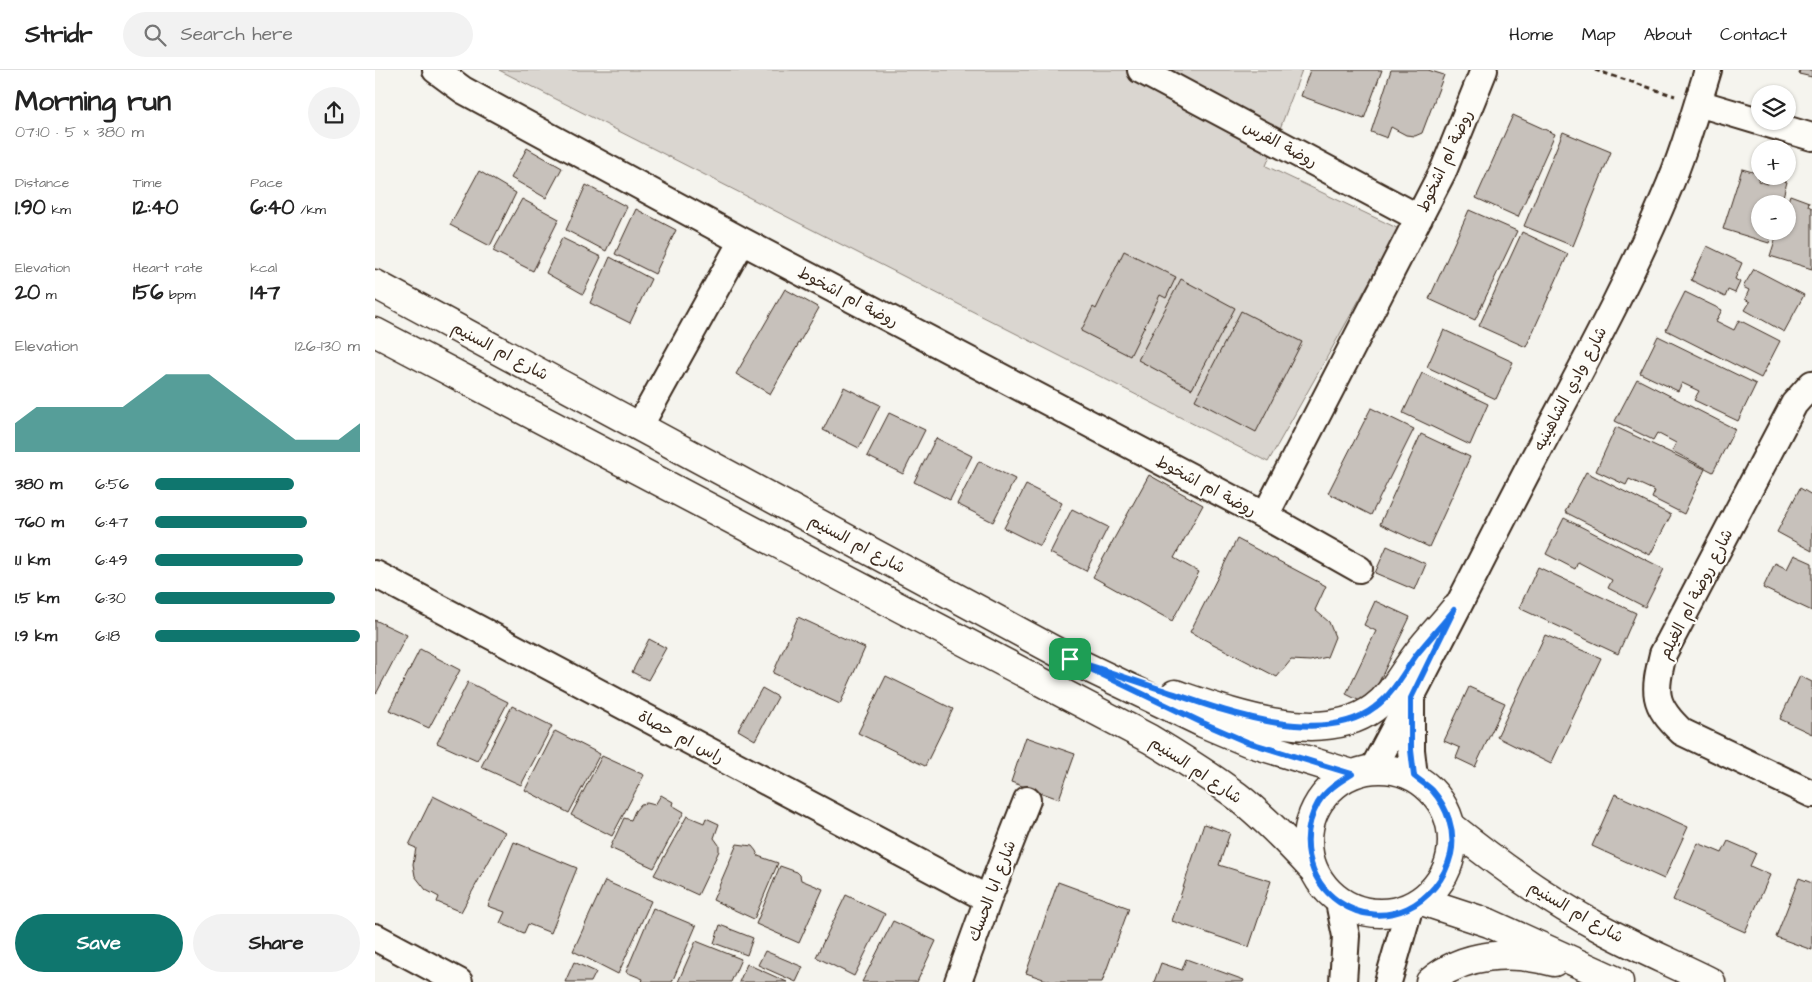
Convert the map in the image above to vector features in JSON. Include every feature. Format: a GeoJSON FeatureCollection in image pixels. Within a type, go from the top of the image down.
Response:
{"type":"FeatureCollection","features":[{"type":"Feature","properties":{"kind":"main road","name":"شارع ام السنيم"},"geometry":{"type":"LineString","coordinates":[[375,284],[1070,659],[1247,742],[1362,771]]}},
{"type":"Feature","properties":{"kind":"main road","name":"شارع ام السنيم"},"geometry":{"type":"LineString","coordinates":[[375,332],[1150,739],[1197,767],[1237,796],[1273,826],[1311,867]]}},
{"type":"Feature","properties":{"kind":"main road"},"geometry":{"type":"LineString","coordinates":[[1070,659],[1194,701],[1260,719],[1316,726],[1340,724],[1359,718],[1375,707],[1394,688],[1417,653],[1454,610]]}},
{"type":"Feature","properties":{"kind":"main road"},"geometry":{"type":"LineString","coordinates":[[1394,770],[1414,776],[1431,789],[1444,806],[1451,826],[1453,847],[1448,867],[1437,886],[1415,905],[1391,914],[1373,914],[1355,910],[1339,902],[1323,887],[1311,867],[1307,845],[1309,823],[1318,803],[1333,786],[1362,771],[1394,770]]}},
{"type":"Feature","properties":{"kind":"main road","name":"شارع ام السنيم"},"geometry":{"type":"LineString","coordinates":[[1451,826],[1494,861],[1573,913],[1711,982]]}},
{"type":"Feature","properties":{"kind":"main road"},"geometry":{"type":"LineString","coordinates":[[1415,905],[1489,923],[1614,980]]}},
{"type":"Feature","properties":{"kind":"main road"},"geometry":{"type":"LineString","coordinates":[[1430,982],[1449,968],[1475,958],[1503,955],[1535,957],[1614,980]]}},
{"type":"Feature","properties":{"kind":"street","name":"روضة ام اشخوط"},"geometry":{"type":"LineString","coordinates":[[436,70],[463,90],[742,241],[1265,516],[1359,569]]}},
{"type":"Feature","properties":{"kind":"street","name":"روضة الفرس"},"geometry":{"type":"LineString","coordinates":[[1141,70],[1419,218]]}},
{"type":"Feature","properties":{"kind":"street","name":"روضة ام اشخوط"},"geometry":{"type":"LineString","coordinates":[[1265,516],[1444,169],[1484,70]]}},
{"type":"Feature","properties":{"kind":"street","name":"شارع وادي الشاهينيه"},"geometry":{"type":"LineString","coordinates":[[1362,771],[1411,698],[1454,610],[1626,282],[1666,194],[1698,103],[1707,70]]}},
{"type":"Feature","properties":{"kind":"street"},"geometry":{"type":"LineString","coordinates":[[1698,103],[1812,137]]}},
{"type":"Feature","properties":{"kind":"street"},"geometry":{"type":"LineString","coordinates":[[639,427],[742,241]]}},
{"type":"Feature","properties":{"kind":"street","name":"شارع روضة ام الغيلم"},"geometry":{"type":"LineString","coordinates":[[1812,384],[1794,404],[1663,654],[1657,679],[1658,702],[1667,718],[1682,732],[1812,794]]}},
{"type":"Feature","properties":{"kind":"street","name":"راس ام حصاة"},"geometry":{"type":"LineString","coordinates":[[375,574],[988,899]]}},
{"type":"Feature","properties":{"kind":"street","name":"شارع وادي الشاهينيه"},"geometry":{"type":"LineString","coordinates":[[1411,698],[1411,750],[1414,776]]}},
{"type":"Feature","properties":{"kind":"street","name":"شارع ابا الحسك"},"geometry":{"type":"LineString","coordinates":[[958,982],[1027,800]]}},
{"type":"Feature","properties":{"kind":"street"},"geometry":{"type":"LineString","coordinates":[[1339,902],[1346,936],[1343,982]]}},
{"type":"Feature","properties":{"kind":"street"},"geometry":{"type":"LineString","coordinates":[[1388,982],[1415,905]]}},
{"type":"Feature","properties":{"kind":"street"},"geometry":{"type":"LineString","coordinates":[[375,937],[459,982]]}},
{"type":"Feature","properties":{"kind":"path"},"geometry":{"type":"LineString","coordinates":[[1595,70],[1698,103]]}},
{"type":"Feature","properties":{"kind":"shaded area"},"geometry":{"type":"Polygon","coordinates":[[[499,70],[1302,70],[1266,166],[1399,229],[1268,462],[499,70]]]}},
{"type":"Feature","properties":{"kind":"building"},"geometry":{"type":"Polygon","coordinates":[[[1310,70],[1382,70],[1364,119],[1301,96],[1310,70]]]}},
{"type":"Feature","properties":{"kind":"building"},"geometry":{"type":"Polygon","coordinates":[[[1391,70],[1428,70],[1444,75],[1422,133],[1415,136],[1406,135],[1391,127],[1387,138],[1371,132],[1391,70]]]}},
{"type":"Feature","properties":{"kind":"building"},"geometry":{"type":"Polygon","coordinates":[[[1800,70],[1812,70],[1812,77],[1799,74],[1800,70]]]}},
{"type":"Feature","properties":{"kind":"building"},"geometry":{"type":"Polygon","coordinates":[[[1513,115],[1555,134],[1518,217],[1476,198],[1513,115]]]}},
{"type":"Feature","properties":{"kind":"building"},"geometry":{"type":"Polygon","coordinates":[[[1563,132],[1611,152],[1573,246],[1524,226],[1563,132]]]}},
{"type":"Feature","properties":{"kind":"building"},"geometry":{"type":"Polygon","coordinates":[[[527,148],[562,168],[546,198],[511,178],[527,148]]]}},
{"type":"Feature","properties":{"kind":"building"},"geometry":{"type":"Polygon","coordinates":[[[1742,169],[1751,172],[1751,185],[1786,185],[1783,195],[1751,195],[1751,238],[1723,229],[1742,169]]]}},
{"type":"Feature","properties":{"kind":"building"},"geometry":{"type":"Polygon","coordinates":[[[479,171],[516,193],[490,246],[450,225],[479,171]]]}},
{"type":"Feature","properties":{"kind":"building"},"geometry":{"type":"Polygon","coordinates":[[[586,185],[627,207],[606,251],[566,230],[586,185]]]}},
{"type":"Feature","properties":{"kind":"building"},"geometry":{"type":"Polygon","coordinates":[[[1796,197],[1809,202],[1808,206],[1812,208],[1812,269],[1770,256],[1775,240],[1796,240],[1796,197]]]}},
{"type":"Feature","properties":{"kind":"building"},"geometry":{"type":"Polygon","coordinates":[[[522,199],[559,219],[533,271],[493,251],[522,199]]]}},
{"type":"Feature","properties":{"kind":"building"},"geometry":{"type":"Polygon","coordinates":[[[636,209],[676,230],[655,274],[615,254],[636,209]]]}},
{"type":"Feature","properties":{"kind":"building"},"geometry":{"type":"Polygon","coordinates":[[[1469,210],[1517,231],[1475,320],[1429,299],[1469,210]]]}},
{"type":"Feature","properties":{"kind":"building"},"geometry":{"type":"Polygon","coordinates":[[[1522,232],[1568,254],[1526,347],[1479,326],[1522,232]]]}},
{"type":"Feature","properties":{"kind":"building"},"geometry":{"type":"Polygon","coordinates":[[[562,238],[601,257],[583,294],[546,273],[562,238]]]}},
{"type":"Feature","properties":{"kind":"building"},"geometry":{"type":"Polygon","coordinates":[[[1759,240],[1770,240],[1769,243],[1759,240]]]}},
{"type":"Feature","properties":{"kind":"building"},"geometry":{"type":"Polygon","coordinates":[[[1707,246],[1742,263],[1735,279],[1740,282],[1735,293],[1728,290],[1725,297],[1691,280],[1707,246]]]}},
{"type":"Feature","properties":{"kind":"building"},"geometry":{"type":"Polygon","coordinates":[[[1124,251],[1176,277],[1166,298],[1160,295],[1130,356],[1081,331],[1093,307],[1096,309],[1124,251]]]}},
{"type":"Feature","properties":{"kind":"building"},"geometry":{"type":"Polygon","coordinates":[[[610,257],[651,279],[630,323],[590,303],[610,257]]]}},
{"type":"Feature","properties":{"kind":"building"},"geometry":{"type":"Polygon","coordinates":[[[1754,269],[1804,295],[1784,332],[1745,310],[1750,302],[1745,299],[1749,290],[1743,287],[1754,269]]]}},
{"type":"Feature","properties":{"kind":"building"},"geometry":{"type":"Polygon","coordinates":[[[1181,279],[1235,308],[1192,389],[1138,360],[1181,279]]]}},
{"type":"Feature","properties":{"kind":"building"},"geometry":{"type":"Polygon","coordinates":[[[785,289],[819,308],[770,394],[736,374],[785,289]]]}},
{"type":"Feature","properties":{"kind":"building"},"geometry":{"type":"Polygon","coordinates":[[[1685,292],[1722,310],[1716,321],[1734,330],[1739,320],[1780,341],[1761,378],[1666,330],[1685,292]]]}},
{"type":"Feature","properties":{"kind":"building"},"geometry":{"type":"Polygon","coordinates":[[[1241,311],[1302,342],[1256,432],[1195,400],[1241,311]]]}},
{"type":"Feature","properties":{"kind":"building"},"geometry":{"type":"Polygon","coordinates":[[[1444,330],[1513,362],[1496,399],[1427,367],[1444,330]]]}},
{"type":"Feature","properties":{"kind":"building"},"geometry":{"type":"Polygon","coordinates":[[[1658,336],[1756,384],[1738,421],[1694,400],[1699,391],[1682,383],[1678,391],[1640,373],[1658,336]]]}},
{"type":"Feature","properties":{"kind":"building"},"geometry":{"type":"Polygon","coordinates":[[[1422,373],[1488,404],[1470,445],[1403,413],[1422,373]]]}},
{"type":"Feature","properties":{"kind":"building"},"geometry":{"type":"Polygon","coordinates":[[[1637,379],[1735,429],[1713,472],[1672,451],[1676,443],[1657,433],[1653,440],[1615,421],[1637,379]]]}},
{"type":"Feature","properties":{"kind":"building"},"geometry":{"type":"Polygon","coordinates":[[[844,387],[880,405],[859,448],[823,430],[844,387]]]}},
{"type":"Feature","properties":{"kind":"building"},"geometry":{"type":"Polygon","coordinates":[[[1371,408],[1414,429],[1371,515],[1328,493],[1371,408]]]}},
{"type":"Feature","properties":{"kind":"building"},"geometry":{"type":"Polygon","coordinates":[[[889,413],[925,430],[903,474],[867,456],[889,413]]]}},
{"type":"Feature","properties":{"kind":"building"},"geometry":{"type":"Polygon","coordinates":[[[1616,427],[1705,469],[1684,514],[1652,498],[1655,491],[1629,479],[1626,485],[1596,471],[1616,427]]]}},
{"type":"Feature","properties":{"kind":"building"},"geometry":{"type":"Polygon","coordinates":[[[1421,434],[1470,457],[1429,547],[1380,524],[1421,434]]]}},
{"type":"Feature","properties":{"kind":"building"},"geometry":{"type":"Polygon","coordinates":[[[936,438],[972,456],[950,500],[914,482],[936,438]]]}},
{"type":"Feature","properties":{"kind":"building"},"geometry":{"type":"Polygon","coordinates":[[[979,461],[1015,479],[993,522],[957,504],[979,461]]]}},
{"type":"Feature","properties":{"kind":"building"},"geometry":{"type":"Polygon","coordinates":[[[1586,472],[1671,515],[1650,555],[1565,512],[1586,472]]]}},
{"type":"Feature","properties":{"kind":"building"},"geometry":{"type":"Polygon","coordinates":[[[1149,475],[1203,505],[1174,558],[1199,572],[1172,621],[1093,577],[1149,475]]]}},
{"type":"Feature","properties":{"kind":"building"},"geometry":{"type":"Polygon","coordinates":[[[1026,485],[1062,503],[1040,546],[1004,528],[1026,485]]]}},
{"type":"Feature","properties":{"kind":"building"},"geometry":{"type":"Polygon","coordinates":[[[1800,488],[1812,495],[1812,551],[1777,532],[1800,488]]]}},
{"type":"Feature","properties":{"kind":"building"},"geometry":{"type":"Polygon","coordinates":[[[1072,509],[1108,527],[1086,571],[1050,553],[1072,509]]]}},
{"type":"Feature","properties":{"kind":"building"},"geometry":{"type":"Polygon","coordinates":[[[1564,518],[1664,569],[1645,607],[1608,588],[1612,580],[1578,562],[1575,569],[1546,554],[1564,518]]]}},
{"type":"Feature","properties":{"kind":"building"},"geometry":{"type":"Polygon","coordinates":[[[1237,539],[1326,586],[1315,610],[1329,622],[1335,637],[1327,657],[1310,661],[1291,660],[1277,677],[1190,632],[1237,539]]]}},
{"type":"Feature","properties":{"kind":"building"},"geometry":{"type":"Polygon","coordinates":[[[1387,546],[1426,564],[1415,590],[1375,573],[1387,546]]]}},
{"type":"Feature","properties":{"kind":"building"},"geometry":{"type":"Polygon","coordinates":[[[1794,555],[1812,563],[1812,611],[1763,588],[1775,563],[1787,569],[1794,555]]]}},
{"type":"Feature","properties":{"kind":"building"},"geometry":{"type":"Polygon","coordinates":[[[1538,567],[1636,613],[1618,654],[1519,608],[1538,567]]]}},
{"type":"Feature","properties":{"kind":"building"},"geometry":{"type":"Polygon","coordinates":[[[1375,601],[1410,617],[1368,705],[1346,694],[1376,631],[1364,625],[1375,601]]]}},
{"type":"Feature","properties":{"kind":"building"},"geometry":{"type":"Polygon","coordinates":[[[798,617],[865,648],[840,704],[773,673],[798,617]]]}},
{"type":"Feature","properties":{"kind":"building"},"geometry":{"type":"Polygon","coordinates":[[[375,620],[407,635],[376,694],[375,694],[375,620]]]}},
{"type":"Feature","properties":{"kind":"building"},"geometry":{"type":"Polygon","coordinates":[[[1545,635],[1601,658],[1551,764],[1497,737],[1545,635]]]}},
{"type":"Feature","properties":{"kind":"building"},"geometry":{"type":"Polygon","coordinates":[[[649,639],[666,648],[648,680],[632,672],[649,639]]]}},
{"type":"Feature","properties":{"kind":"building"},"geometry":{"type":"Polygon","coordinates":[[[420,649],[460,670],[429,728],[389,710],[420,649]]]}},
{"type":"Feature","properties":{"kind":"building"},"geometry":{"type":"Polygon","coordinates":[[[886,676],[953,709],[925,766],[858,733],[886,676]]]}},
{"type":"Feature","properties":{"kind":"building"},"geometry":{"type":"Polygon","coordinates":[[[1800,676],[1812,682],[1812,734],[1780,719],[1800,676]]]}},
{"type":"Feature","properties":{"kind":"building"},"geometry":{"type":"Polygon","coordinates":[[[468,682],[508,702],[477,761],[437,743],[468,682]]]}},
{"type":"Feature","properties":{"kind":"building"},"geometry":{"type":"Polygon","coordinates":[[[1469,687],[1505,703],[1475,767],[1456,758],[1460,748],[1444,741],[1469,687]]]}},
{"type":"Feature","properties":{"kind":"building"},"geometry":{"type":"Polygon","coordinates":[[[762,688],[778,697],[755,740],[738,730],[762,688]]]}},
{"type":"Feature","properties":{"kind":"building"},"geometry":{"type":"Polygon","coordinates":[[[512,706],[552,726],[521,785],[481,767],[512,706]]]}},
{"type":"Feature","properties":{"kind":"building"},"geometry":{"type":"Polygon","coordinates":[[[555,731],[600,754],[569,813],[525,790],[555,731]]]}},
{"type":"Feature","properties":{"kind":"building"},"geometry":{"type":"Polygon","coordinates":[[[1026,737],[1075,754],[1059,799],[1011,782],[1026,737]]]}},
{"type":"Feature","properties":{"kind":"building"},"geometry":{"type":"Polygon","coordinates":[[[602,756],[644,775],[612,836],[571,815],[602,756]]]}},
{"type":"Feature","properties":{"kind":"building"},"geometry":{"type":"Polygon","coordinates":[[[1615,794],[1688,827],[1664,879],[1592,846],[1615,794]]]}},
{"type":"Feature","properties":{"kind":"building"},"geometry":{"type":"Polygon","coordinates":[[[661,795],[673,802],[672,805],[684,812],[654,868],[610,848],[624,818],[631,820],[641,804],[655,805],[661,795]]]}},
{"type":"Feature","properties":{"kind":"building"},"geometry":{"type":"Polygon","coordinates":[[[433,796],[505,832],[461,912],[437,902],[439,897],[426,890],[415,876],[413,864],[416,848],[409,845],[433,796]]]}},
{"type":"Feature","properties":{"kind":"building"},"geometry":{"type":"Polygon","coordinates":[[[687,816],[704,823],[706,818],[719,824],[714,838],[719,845],[719,851],[698,895],[654,875],[687,816]]]}},
{"type":"Feature","properties":{"kind":"building"},"geometry":{"type":"Polygon","coordinates":[[[1204,824],[1230,833],[1219,865],[1271,881],[1249,947],[1172,921],[1204,824]]]}},
{"type":"Feature","properties":{"kind":"building"},"geometry":{"type":"Polygon","coordinates":[[[1728,841],[1756,853],[1750,866],[1770,875],[1745,932],[1673,900],[1698,843],[1722,853],[1728,841]]]}},
{"type":"Feature","properties":{"kind":"building"},"geometry":{"type":"Polygon","coordinates":[[[514,842],[577,868],[551,933],[528,924],[524,933],[500,923],[505,912],[488,906],[514,842]]]}},
{"type":"Feature","properties":{"kind":"building"},"geometry":{"type":"Polygon","coordinates":[[[737,844],[752,846],[758,856],[778,863],[754,919],[713,900],[737,844]]]}},
{"type":"Feature","properties":{"kind":"building"},"geometry":{"type":"Polygon","coordinates":[[[780,866],[797,872],[801,880],[823,889],[799,943],[756,924],[780,866]]]}},
{"type":"Feature","properties":{"kind":"building"},"geometry":{"type":"Polygon","coordinates":[[[1799,878],[1812,883],[1812,950],[1776,937],[1799,878]]]}},
{"type":"Feature","properties":{"kind":"building"},"geometry":{"type":"Polygon","coordinates":[[[605,881],[651,901],[618,974],[573,951],[605,881]]]}},
{"type":"Feature","properties":{"kind":"building"},"geometry":{"type":"Polygon","coordinates":[[[1058,882],[1129,908],[1102,982],[1052,982],[1026,973],[1058,882]]]}},
{"type":"Feature","properties":{"kind":"building"},"geometry":{"type":"Polygon","coordinates":[[[846,895],[885,914],[854,976],[816,957],[846,895]]]}},
{"type":"Feature","properties":{"kind":"building"},"geometry":{"type":"Polygon","coordinates":[[[653,908],[696,926],[672,982],[642,982],[643,979],[626,972],[653,908]]]}},
{"type":"Feature","properties":{"kind":"building"},"geometry":{"type":"Polygon","coordinates":[[[893,921],[936,941],[917,982],[862,982],[893,921]]]}},
{"type":"Feature","properties":{"kind":"building"},"geometry":{"type":"Polygon","coordinates":[[[720,925],[753,938],[747,955],[714,943],[720,925]]]}},
{"type":"Feature","properties":{"kind":"building"},"geometry":{"type":"Polygon","coordinates":[[[696,941],[741,959],[731,982],[678,982],[696,941]]]}},
{"type":"Feature","properties":{"kind":"building"},"geometry":{"type":"Polygon","coordinates":[[[765,951],[803,967],[796,982],[758,965],[765,951]]]}},
{"type":"Feature","properties":{"kind":"building"},"geometry":{"type":"Polygon","coordinates":[[[1186,959],[1244,980],[1243,982],[1154,982],[1161,963],[1182,970],[1186,959]]]}},
{"type":"Feature","properties":{"kind":"building"},"geometry":{"type":"Polygon","coordinates":[[[574,962],[596,972],[591,982],[565,982],[574,962]]]}},
{"type":"Feature","properties":{"kind":"building"},"geometry":{"type":"Polygon","coordinates":[[[747,964],[787,982],[739,982],[747,964]]]}},
{"type":"Feature","properties":{"kind":"route"},"geometry":{"type":"LineString","coordinates":[[1454,610],[1411,698],[1411,750],[1414,776],[1431,789],[1444,806],[1451,826],[1453,847],[1448,867],[1437,886],[1422,901],[1391,914],[1373,914],[1355,910],[1339,902],[1323,887],[1311,867],[1307,845],[1309,823],[1318,803],[1333,786],[1352,774],[1247,742],[1070,659],[1230,712],[1288,724],[1316,726],[1340,724],[1359,718],[1375,707],[1394,688],[1417,653],[1454,610]]}}]}
